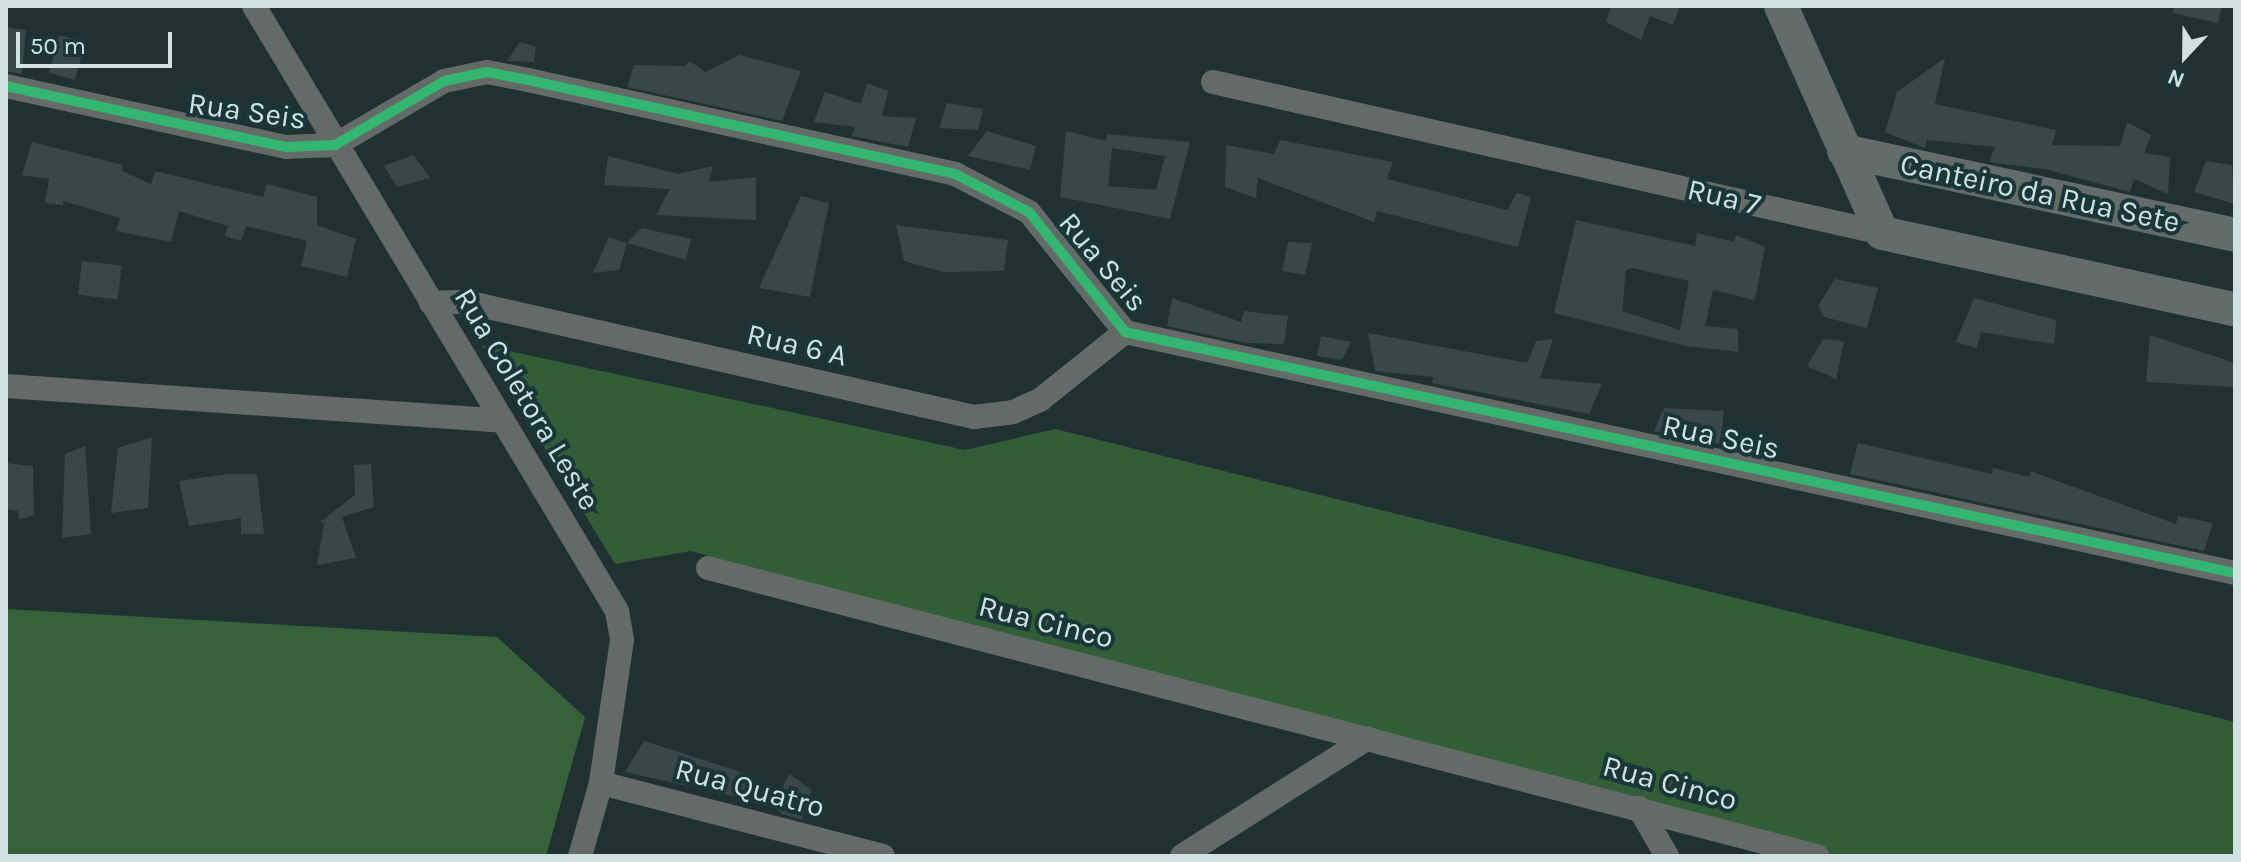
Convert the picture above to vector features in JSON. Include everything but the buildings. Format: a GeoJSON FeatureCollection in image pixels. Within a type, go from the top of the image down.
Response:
{"type":"FeatureCollection","features":[{"type":"Feature","properties":{"kind":"street","name":"Rua Coletora Leste"},"geometry":{"type":"LineString","coordinates":[[254,6],[617,611],[622,640],[601,783],[580,856]]}},
{"type":"Feature","properties":{"kind":"street"},"geometry":{"type":"LineString","coordinates":[[1779,8],[1882,233]]}},
{"type":"Feature","properties":{"kind":"street","name":"Rua Seis"},"geometry":{"type":"LineString","coordinates":[[6,86],[237,140],[286,147],[335,145],[444,81],[487,72],[955,174],[1029,212],[1125,332],[2235,573]]}},
{"type":"Feature","properties":{"kind":"street","name":"Rua 7"},"geometry":{"type":"LineString","coordinates":[[1213,82],[2235,309]]}},
{"type":"Feature","properties":{"kind":"street","name":"Canteiro da Rua Sete"},"geometry":{"type":"LineString","coordinates":[[1844,151],[2235,235]]}},
{"type":"Feature","properties":{"kind":"street","name":"Rua 6 A"},"geometry":{"type":"LineString","coordinates":[[431,303],[466,302],[974,417],[1013,412],[1040,400],[1125,332]]}},
{"type":"Feature","properties":{"kind":"street"},"geometry":{"type":"LineString","coordinates":[[6,386],[503,421]]}},
{"type":"Feature","properties":{"kind":"street","name":"Rua Cinco"},"geometry":{"type":"LineString","coordinates":[[708,568],[1817,856]]}},
{"type":"Feature","properties":{"kind":"street"},"geometry":{"type":"LineString","coordinates":[[1182,856],[1368,738]]}},
{"type":"Feature","properties":{"kind":"street","name":"Rua Quatro"},"geometry":{"type":"LineString","coordinates":[[601,783],[883,856]]}},
{"type":"Feature","properties":{"kind":"street"},"geometry":{"type":"LineString","coordinates":[[1639,808],[1667,856]]}},
{"type":"Feature","properties":{"kind":"green space"},"geometry":{"type":"Polygon","coordinates":[[[482,345],[965,450],[1055,429],[2235,722],[2235,856],[1803,856],[691,551],[615,564],[482,345]]]}},
{"type":"Feature","properties":{"kind":"green space"},"geometry":{"type":"Polygon","coordinates":[[[6,609],[497,637],[585,717],[546,856],[6,856],[6,609]]]}},
{"type":"Feature","properties":{"kind":"cycle path"},"geometry":{"type":"LineString","coordinates":[[6,86],[286,147],[335,145],[444,81],[487,72],[528,80],[955,174],[1029,212],[1125,332],[2235,573]]}}]}
